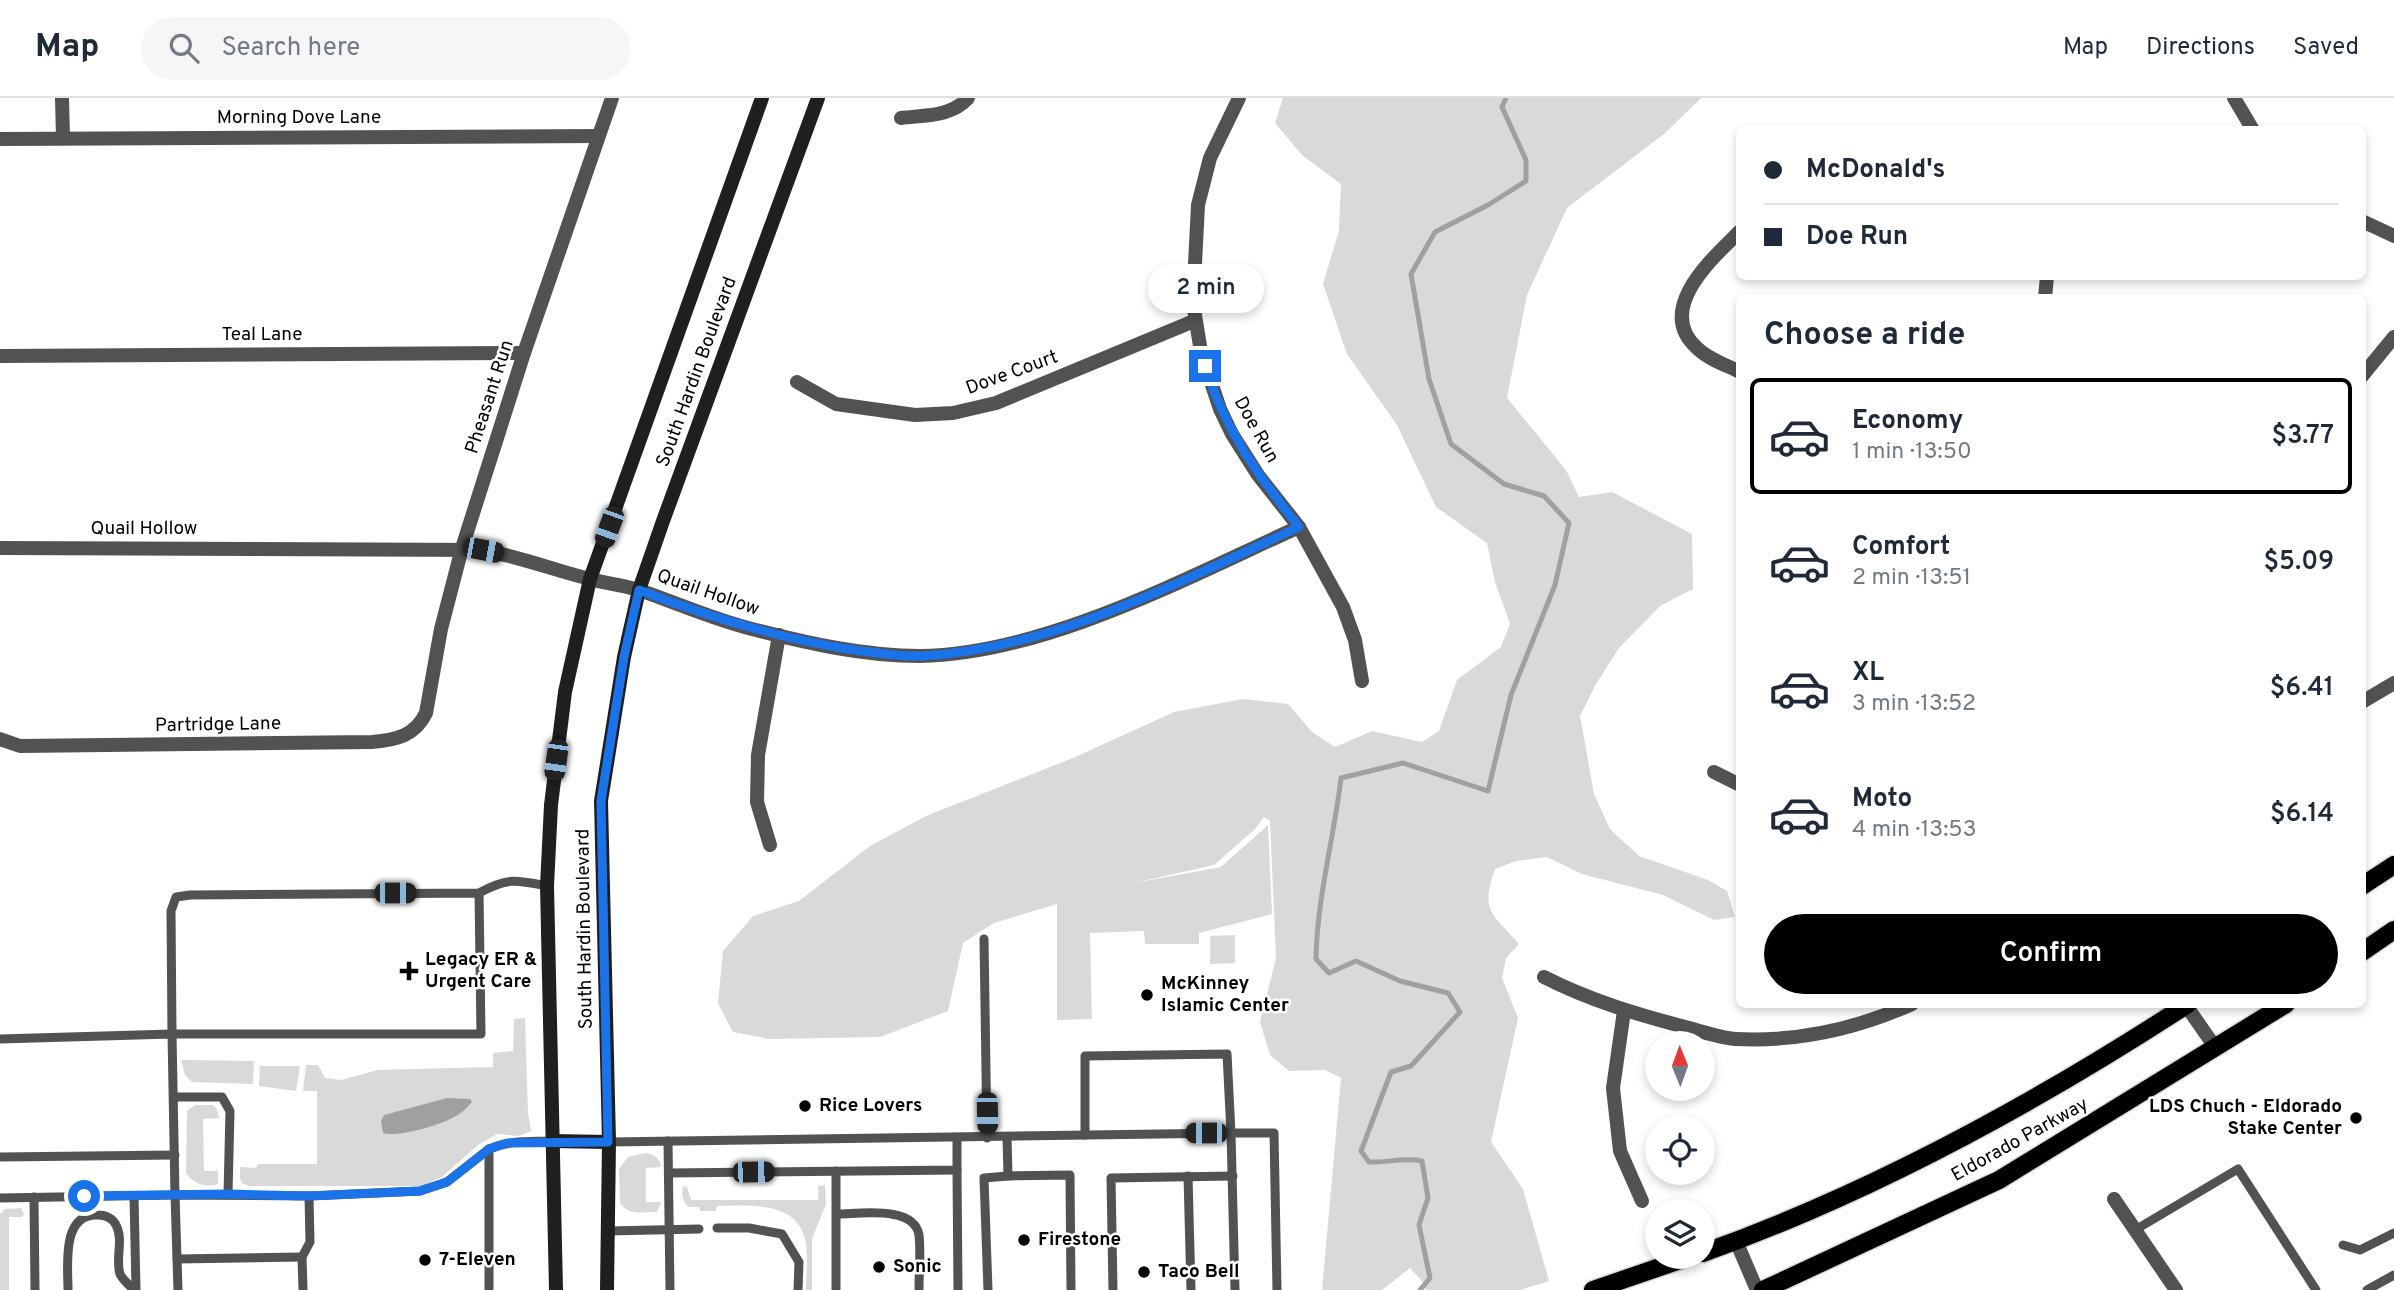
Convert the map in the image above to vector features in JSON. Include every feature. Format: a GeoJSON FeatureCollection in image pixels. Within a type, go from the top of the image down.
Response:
{"type":"FeatureCollection","features":[{"type":"Feature","properties":{"kind":"main road","name":"South Hardin Boulevard"},"geometry":{"type":"LineString","coordinates":[[556,1290],[547,886],[551,805],[565,692],[590,579],[762,98]]}},
{"type":"Feature","properties":{"kind":"main road","name":"South Hardin Boulevard"},"geometry":{"type":"LineString","coordinates":[[607,1290],[608,1142],[601,801],[624,657],[639,590],[818,98]]}},
{"type":"Feature","properties":{"kind":"main road"},"geometry":{"type":"LineString","coordinates":[[2366,883],[2394,865]]}},
{"type":"Feature","properties":{"kind":"main road"},"geometry":{"type":"LineString","coordinates":[[2366,949],[2394,930]]}},
{"type":"Feature","properties":{"kind":"main road","name":"Eldorado Parkway"},"geometry":{"type":"LineString","coordinates":[[1715,1249],[1850,1191],[1936,1150],[2095,1063],[2181,1008]]}},
{"type":"Feature","properties":{"kind":"main road","name":"Eldorado Parkway"},"geometry":{"type":"LineString","coordinates":[[1760,1290],[1999,1180],[2279,1008]]}},
{"type":"Feature","properties":{"kind":"main road"},"geometry":{"type":"LineString","coordinates":[[552,1141],[608,1142]]}},
{"type":"Feature","properties":{"kind":"main road"},"geometry":{"type":"LineString","coordinates":[[1593,1290],[1654,1269]]}},
{"type":"Feature","properties":{"kind":"street"},"geometry":{"type":"LineString","coordinates":[[62,98],[63,138]]}},
{"type":"Feature","properties":{"kind":"street","name":"Pheasant Run"},"geometry":{"type":"LineString","coordinates":[[426,713],[441,629],[462,548],[524,354],[611,98]]}},
{"type":"Feature","properties":{"kind":"street"},"geometry":{"type":"LineString","coordinates":[[901,118],[948,112],[962,105],[968,98]]}},
{"type":"Feature","properties":{"kind":"street","name":"Doe Run"},"geometry":{"type":"LineString","coordinates":[[1239,98],[1226,121],[1201,184],[1194,246],[1194,321],[1209,380],[1232,434],[1258,475],[1299,527],[1343,607],[1355,640],[1362,681]]}},
{"type":"Feature","properties":{"kind":"street"},"geometry":{"type":"LineString","coordinates":[[2234,98],[2251,126]]}},
{"type":"Feature","properties":{"kind":"street","name":"Morning Dove Lane"},"geometry":{"type":"LineString","coordinates":[[0,139],[598,136]]}},
{"type":"Feature","properties":{"kind":"street"},"geometry":{"type":"LineString","coordinates":[[2366,223],[2394,236]]}},
{"type":"Feature","properties":{"kind":"street"},"geometry":{"type":"LineString","coordinates":[[1736,235],[1699,272],[1688,289],[1683,323],[1687,337],[1698,349],[1736,370]]}},
{"type":"Feature","properties":{"kind":"street","name":"Dove Court"},"geometry":{"type":"LineString","coordinates":[[797,382],[836,404],[915,415],[953,413],[996,403],[1194,321]]}},
{"type":"Feature","properties":{"kind":"street"},"geometry":{"type":"LineString","coordinates":[[2366,371],[2394,337]]}},
{"type":"Feature","properties":{"kind":"street","name":"Teal Lane"},"geometry":{"type":"LineString","coordinates":[[0,356],[524,354]]}},
{"type":"Feature","properties":{"kind":"street","name":"Quail Hollow"},"geometry":{"type":"LineString","coordinates":[[0,548],[462,548],[514,556],[590,579],[639,590],[750,629],[827,646],[890,655],[921,656],[1004,645],[1047,633],[1132,602],[1299,527]]}},
{"type":"Feature","properties":{"kind":"street"},"geometry":{"type":"LineString","coordinates":[[770,845],[757,802],[758,755],[779,635]]}},
{"type":"Feature","properties":{"kind":"street"},"geometry":{"type":"LineString","coordinates":[[2366,700],[2394,683]]}},
{"type":"Feature","properties":{"kind":"street","name":"Partridge Lane"},"geometry":{"type":"LineString","coordinates":[[0,739],[20,746],[372,743],[394,741],[409,734],[420,725],[426,713]]}},
{"type":"Feature","properties":{"kind":"street"},"geometry":{"type":"LineString","coordinates":[[1714,772],[1736,783]]}},
{"type":"Feature","properties":{"kind":"street"},"geometry":{"type":"LineString","coordinates":[[1544,977],[1578,995],[1624,1011],[1733,1039],[1812,1036],[1879,1019],[1903,1008]]}},
{"type":"Feature","properties":{"kind":"street"},"geometry":{"type":"LineString","coordinates":[[2188,1008],[2215,1047]]}},
{"type":"Feature","properties":{"kind":"street"},"geometry":{"type":"LineString","coordinates":[[1624,1011],[1613,1088],[1620,1151],[1642,1201]]}},
{"type":"Feature","properties":{"kind":"street"},"geometry":{"type":"LineString","coordinates":[[2114,1199],[2176,1290]]}},
{"type":"Feature","properties":{"kind":"street"},"geometry":{"type":"LineString","coordinates":[[1736,1241],[1760,1290]]}},
{"type":"Feature","properties":{"kind":"lane"},"geometry":{"type":"LineString","coordinates":[[178,1290],[171,911],[176,897],[479,893],[499,882],[521,881],[547,886]]}},
{"type":"Feature","properties":{"kind":"lane"},"geometry":{"type":"LineString","coordinates":[[0,1039],[172,1034],[481,1034],[479,893]]}},
{"type":"Feature","properties":{"kind":"lane"},"geometry":{"type":"LineString","coordinates":[[984,939],[987,1138]]}},
{"type":"Feature","properties":{"kind":"lane"},"geometry":{"type":"LineString","coordinates":[[1085,1135],[1085,1056],[1227,1054],[1235,1290]]}},
{"type":"Feature","properties":{"kind":"lane"},"geometry":{"type":"LineString","coordinates":[[174,1097],[222,1097],[230,1111],[228,1194]]}},
{"type":"Feature","properties":{"kind":"lane"},"geometry":{"type":"LineString","coordinates":[[608,1142],[1274,1133],[1277,1290]]}},
{"type":"Feature","properties":{"kind":"lane"},"geometry":{"type":"LineString","coordinates":[[1007,1137],[1009,1176]]}},
{"type":"Feature","properties":{"kind":"lane"},"geometry":{"type":"LineString","coordinates":[[957,1139],[958,1290]]}},
{"type":"Feature","properties":{"kind":"lane"},"geometry":{"type":"LineString","coordinates":[[0,1198],[228,1194],[309,1196],[431,1189],[455,1177],[489,1149],[507,1143],[552,1141]]}},
{"type":"Feature","properties":{"kind":"lane"},"geometry":{"type":"LineString","coordinates":[[668,1142],[670,1290]]}},
{"type":"Feature","properties":{"kind":"lane"},"geometry":{"type":"LineString","coordinates":[[489,1149],[489,1290]]}},
{"type":"Feature","properties":{"kind":"lane"},"geometry":{"type":"LineString","coordinates":[[0,1157],[175,1155]]}},
{"type":"Feature","properties":{"kind":"lane"},"geometry":{"type":"LineString","coordinates":[[2135,1230],[2238,1169],[2316,1290]]}},
{"type":"Feature","properties":{"kind":"lane"},"geometry":{"type":"LineString","coordinates":[[670,1173],[957,1170]]}},
{"type":"Feature","properties":{"kind":"lane"},"geometry":{"type":"LineString","coordinates":[[836,1171],[836,1290]]}},
{"type":"Feature","properties":{"kind":"lane"},"geometry":{"type":"LineString","coordinates":[[988,1290],[985,1178],[1070,1175],[1071,1290]]}},
{"type":"Feature","properties":{"kind":"lane"},"geometry":{"type":"LineString","coordinates":[[1113,1290],[1111,1178],[1233,1175]]}},
{"type":"Feature","properties":{"kind":"lane"},"geometry":{"type":"LineString","coordinates":[[1188,1176],[1191,1290]]}},
{"type":"Feature","properties":{"kind":"lane"},"geometry":{"type":"LineString","coordinates":[[134,1196],[135,1290]]}},
{"type":"Feature","properties":{"kind":"lane"},"geometry":{"type":"LineString","coordinates":[[303,1290],[302,1257],[310,1242],[309,1196]]}},
{"type":"Feature","properties":{"kind":"lane"},"geometry":{"type":"LineString","coordinates":[[34,1197],[35,1290]]}},
{"type":"Feature","properties":{"kind":"lane"},"geometry":{"type":"LineString","coordinates":[[68,1290],[71,1237],[79,1222],[95,1214],[109,1218],[117,1226],[120,1275],[135,1290]]}},
{"type":"Feature","properties":{"kind":"lane"},"geometry":{"type":"LineString","coordinates":[[837,1214],[896,1214],[910,1219],[919,1233],[919,1290]]}},
{"type":"Feature","properties":{"kind":"lane"},"geometry":{"type":"LineString","coordinates":[[716,1228],[749,1228],[782,1234],[799,1262],[798,1290]]}},
{"type":"Feature","properties":{"kind":"lane"},"geometry":{"type":"LineString","coordinates":[[608,1231],[699,1229]]}},
{"type":"Feature","properties":{"kind":"lane"},"geometry":{"type":"LineString","coordinates":[[2343,1245],[2360,1250],[2394,1233]]}},
{"type":"Feature","properties":{"kind":"lane"},"geometry":{"type":"LineString","coordinates":[[177,1259],[302,1257]]}},
{"type":"Feature","properties":{"kind":"lane"},"geometry":{"type":"LineString","coordinates":[[2367,1290],[2394,1275]]}},
{"type":"Feature","properties":{"kind":"shaded area"},"geometry":{"type":"Polygon","coordinates":[[[1283,98],[1701,98],[1665,133],[1567,208],[1527,295],[1507,398],[1566,470],[1579,497],[1612,492],[1692,534],[1693,589],[1660,606],[1619,648],[1580,716],[1594,794],[1610,829],[1639,856],[1708,880],[1727,891],[1735,917],[1714,920],[1663,895],[1582,874],[1547,857],[1516,861],[1495,869],[1489,894],[1491,911],[1519,944],[1506,958],[1502,978],[1518,1018],[1491,1142],[1523,1189],[1549,1281],[1520,1290],[1426,1290],[1423,1282],[1410,1268],[1382,1290],[1322,1290],[1341,1078],[1325,1070],[1289,1071],[1270,1055],[1260,1022],[1276,958],[1270,821],[1264,817],[1255,829],[1214,865],[1134,883],[1221,867],[1268,825],[1272,914],[1199,933],[1199,944],[1145,944],[1144,931],[1090,933],[1092,1019],[1057,1020],[1057,904],[994,923],[963,943],[948,1011],[880,1037],[769,1039],[733,1032],[718,1003],[723,951],[753,916],[799,901],[870,846],[926,816],[1073,758],[1174,712],[1243,699],[1288,704],[1312,732],[1335,747],[1372,731],[1422,742],[1439,731],[1457,680],[1501,647],[1510,624],[1495,582],[1487,543],[1436,507],[1397,425],[1347,354],[1323,284],[1339,231],[1341,184],[1302,155],[1275,123],[1283,98]]]}},
{"type":"Feature","properties":{"kind":"shaded area"},"geometry":{"type":"Polygon","coordinates":[[[1235,935],[1235,963],[1210,964],[1210,936],[1235,935]]]}},
{"type":"Feature","properties":{"kind":"shaded area"},"geometry":{"type":"Polygon","coordinates":[[[525,1018],[531,1131],[519,1136],[497,1134],[478,1145],[442,1177],[422,1186],[249,1186],[242,1183],[240,1167],[256,1168],[258,1164],[317,1164],[317,1091],[303,1091],[306,1065],[318,1065],[325,1078],[342,1080],[377,1070],[493,1067],[493,1053],[513,1051],[514,1019],[525,1018]]]}},
{"type":"Feature","properties":{"kind":"shaded area"},"geometry":{"type":"Polygon","coordinates":[[[181,1060],[254,1061],[253,1084],[192,1082],[185,1075],[181,1060]]]}},
{"type":"Feature","properties":{"kind":"shaded area"},"geometry":{"type":"Polygon","coordinates":[[[260,1066],[300,1066],[296,1091],[259,1086],[260,1066]]]}},
{"type":"Feature","properties":{"kind":"shaded area"},"geometry":{"type":"Polygon","coordinates":[[[447,1098],[470,1099],[472,1102],[453,1118],[433,1126],[399,1134],[383,1133],[381,1121],[384,1115],[447,1098]]]}},
{"type":"Feature","properties":{"kind":"shaded area"},"geometry":{"type":"Polygon","coordinates":[[[195,1105],[213,1105],[217,1109],[219,1118],[203,1119],[204,1171],[218,1171],[218,1184],[200,1184],[186,1173],[187,1111],[195,1105]]]}},
{"type":"Feature","properties":{"kind":"shaded area"},"geometry":{"type":"Polygon","coordinates":[[[645,1153],[656,1157],[661,1167],[646,1168],[646,1202],[661,1202],[657,1212],[632,1212],[620,1203],[619,1169],[628,1157],[645,1153]]]}},
{"type":"Feature","properties":{"kind":"shaded area"},"geometry":{"type":"Polygon","coordinates":[[[825,1185],[826,1204],[812,1239],[812,1290],[806,1290],[807,1255],[804,1235],[798,1224],[789,1216],[779,1210],[754,1206],[717,1206],[716,1211],[700,1211],[699,1207],[688,1207],[682,1194],[683,1186],[687,1187],[691,1200],[818,1200],[818,1186],[825,1185]]]}},
{"type":"Feature","properties":{"kind":"shaded area"},"geometry":{"type":"Polygon","coordinates":[[[21,1208],[24,1214],[22,1217],[9,1217],[9,1290],[0,1290],[0,1214],[5,1209],[21,1208]]]}},
{"type":"Feature","properties":{"kind":"waterway"},"geometry":{"type":"LineString","coordinates":[[1420,1290],[1430,1278],[1419,1225],[1428,1198],[1422,1161],[1369,1162],[1361,1151],[1391,1072],[1411,1066],[1460,1012],[1448,993],[1400,981],[1356,961],[1329,973],[1316,959],[1317,936],[1341,778],[1403,763],[1488,791],[1511,695],[1555,585],[1569,523],[1544,496],[1504,484],[1451,444],[1429,379],[1411,274],[1435,232],[1488,205],[1526,181],[1526,160],[1502,107],[1506,98]]}},
{"type":"Feature","properties":{"kind":"place","name":"Legacy ER & Urgent Care"},"geometry":{"type":"Point","coordinates":[409,971]}},
{"type":"Feature","properties":{"kind":"place","name":"McKinney Islamic Center"},"geometry":{"type":"Point","coordinates":[1147,995]}},
{"type":"Feature","properties":{"kind":"place","name":"Rice Lovers"},"geometry":{"type":"Point","coordinates":[805,1106]}},
{"type":"Feature","properties":{"kind":"place","name":"LDS Chuch - Eldorado Stake Center"},"geometry":{"type":"Point","coordinates":[2356,1118]}},
{"type":"Feature","properties":{"kind":"place","name":"Firestone"},"geometry":{"type":"Point","coordinates":[1024,1240]}},
{"type":"Feature","properties":{"kind":"place","name":"7-Eleven"},"geometry":{"type":"Point","coordinates":[425,1260]}},
{"type":"Feature","properties":{"kind":"place","name":"Sonic"},"geometry":{"type":"Point","coordinates":[879,1267]}},
{"type":"Feature","properties":{"kind":"place","name":"Taco Bell"},"geometry":{"type":"Point","coordinates":[1144,1272]}},
{"type":"Feature","properties":{"kind":"route"},"geometry":{"type":"LineString","coordinates":[[84,1196],[309,1196],[420,1191],[447,1182],[489,1149],[507,1143],[608,1142],[601,801],[624,657],[639,590],[750,629],[827,646],[890,655],[921,656],[1004,645],[1047,633],[1132,602],[1299,527],[1258,475],[1232,434],[1205,366]]}}]}
